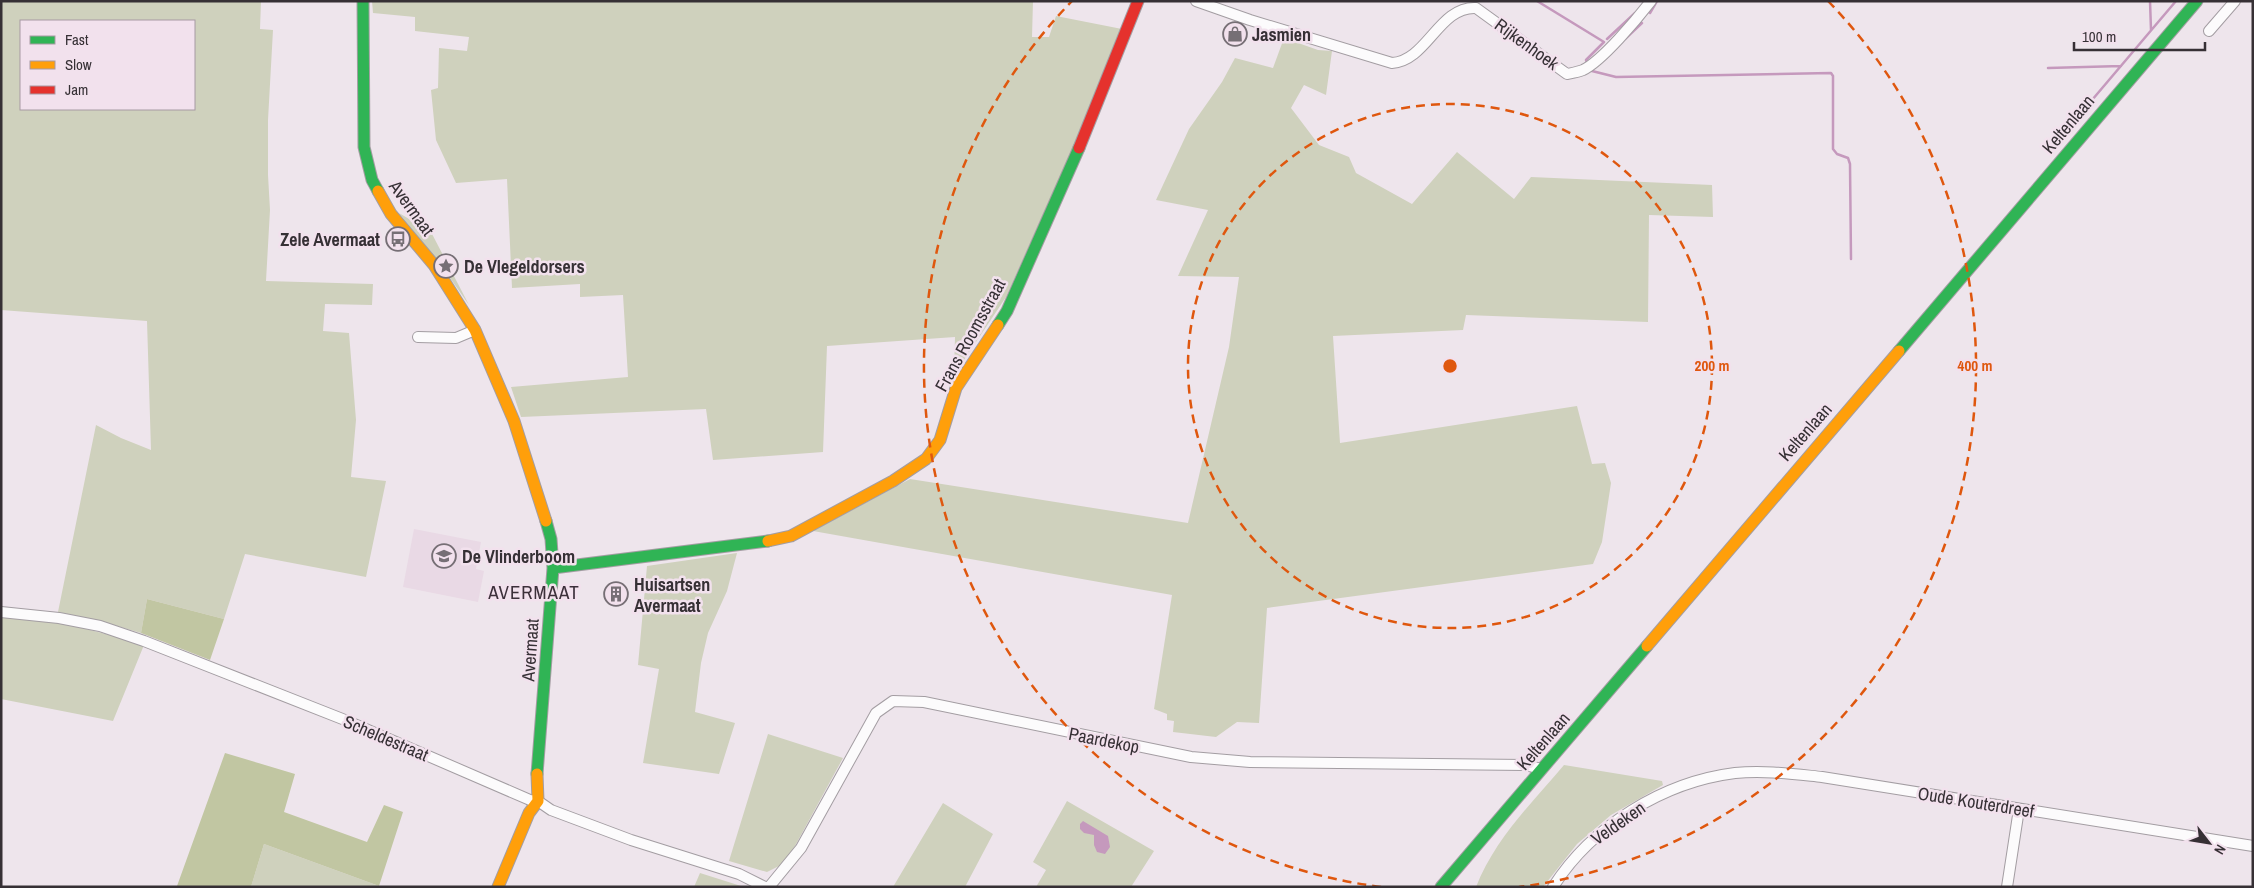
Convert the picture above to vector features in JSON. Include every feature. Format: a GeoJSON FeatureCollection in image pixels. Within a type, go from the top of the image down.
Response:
{"type":"FeatureCollection","features":[{"type":"Feature","properties":{"kind":"street","name":"Avermaat"},"geometry":{"type":"LineString","coordinates":[[363,1],[364,147],[372,180],[391,214],[434,265],[475,330],[514,421],[551,539],[553,568],[536,786],[538,801]]}},
{"type":"Feature","properties":{"kind":"street","name":"Frans Roomsstraat"},"geometry":{"type":"LineString","coordinates":[[553,568],[771,541],[791,536],[893,481],[926,459],[940,440],[956,388],[1007,311],[1072,163],[1138,1]]}},
{"type":"Feature","properties":{"kind":"street","name":"Rijkenhoek"},"geometry":{"type":"LineString","coordinates":[[1196,1],[1250,20],[1392,63],[1401,63],[1411,58],[1453,15],[1467,7],[1476,8],[1567,74],[1582,71],[1592,64],[1633,24],[1651,1]]}},
{"type":"Feature","properties":{"kind":"street","name":"Keltenlaan"},"geometry":{"type":"LineString","coordinates":[[1441,887],[2197,1]]}},
{"type":"Feature","properties":{"kind":"street"},"geometry":{"type":"LineString","coordinates":[[2209,31],[2235,1]]}},
{"type":"Feature","properties":{"kind":"street"},"geometry":{"type":"LineString","coordinates":[[418,337],[456,338],[475,330]]}},
{"type":"Feature","properties":{"kind":"street","name":"Scheldestraat"},"geometry":{"type":"LineString","coordinates":[[1,612],[12,611],[100,626],[144,641],[345,720],[530,800],[538,801],[551,810],[631,840],[739,874],[765,887]]}},
{"type":"Feature","properties":{"kind":"street","name":"Paardekop"},"geometry":{"type":"LineString","coordinates":[[769,887],[801,848],[876,713],[893,701],[924,702],[1191,757],[1250,762],[1525,765],[1542,768]]}},
{"type":"Feature","properties":{"kind":"street","name":"Oude Kouterdreef"},"geometry":{"type":"LineString","coordinates":[[1699,781],[1734,774],[1771,772],[1822,776],[2253,846]]}},
{"type":"Feature","properties":{"kind":"street","name":"Veldeken"},"geometry":{"type":"LineString","coordinates":[[1553,887],[1579,852],[1608,827],[1645,802],[1679,786],[1699,781]]}},
{"type":"Feature","properties":{"kind":"street"},"geometry":{"type":"LineString","coordinates":[[498,887],[529,813],[538,801]]}},
{"type":"Feature","properties":{"kind":"street"},"geometry":{"type":"LineString","coordinates":[[2007,887],[2019,809]]}},
{"type":"Feature","properties":{"kind":"shaded area","name":"De Vlinderboom"},"geometry":{"type":"Polygon","coordinates":[[[414,529],[481,542],[476,569],[484,571],[478,602],[403,587],[414,529]]]}},
{"type":"Feature","properties":{"kind":"shaded area"},"geometry":{"type":"Polygon","coordinates":[[[1083,821],[1108,836],[1110,847],[1105,854],[1097,852],[1094,845],[1094,835],[1084,833],[1080,829],[1080,824],[1083,821]]]}},
{"type":"Feature","properties":{"kind":"green space"},"geometry":{"type":"Polygon","coordinates":[[[1,1],[261,1],[260,29],[273,30],[268,120],[270,210],[266,281],[373,284],[372,305],[325,304],[323,331],[349,333],[356,420],[351,477],[386,481],[366,577],[245,554],[224,619],[147,599],[141,633],[100,621],[58,612],[96,425],[151,450],[147,321],[1,310],[1,1]]]}},
{"type":"Feature","properties":{"kind":"green space"},"geometry":{"type":"Polygon","coordinates":[[[372,1],[1033,1],[1032,37],[1049,37],[1056,16],[1122,29],[1081,130],[1006,297],[954,375],[955,337],[827,346],[823,452],[713,460],[706,409],[521,417],[511,387],[628,377],[623,295],[580,297],[580,284],[512,288],[507,179],[456,183],[436,140],[431,90],[438,88],[439,48],[467,51],[469,37],[415,31],[415,17],[373,13],[372,1]]]}},
{"type":"Feature","properties":{"kind":"green space"},"geometry":{"type":"Polygon","coordinates":[[[1284,38],[1318,50],[1332,51],[1326,95],[1304,85],[1291,108],[1319,145],[1349,157],[1356,173],[1412,204],[1457,152],[1514,199],[1531,177],[1712,185],[1713,217],[1649,215],[1648,322],[1466,315],[1463,330],[1333,336],[1340,443],[1577,406],[1592,464],[1605,463],[1611,483],[1602,542],[1593,564],[1267,608],[1259,723],[1237,722],[1216,737],[1173,732],[1174,721],[1167,720],[1167,714],[1154,709],[1172,595],[813,531],[910,479],[1188,523],[1229,347],[1239,277],[1178,276],[1208,210],[1156,200],[1189,129],[1222,82],[1235,58],[1273,68],[1284,38]]]}},
{"type":"Feature","properties":{"kind":"green space"},"geometry":{"type":"Polygon","coordinates":[[[399,213],[431,232],[469,305],[441,265],[399,213]]]}},
{"type":"Feature","properties":{"kind":"green space"},"geometry":{"type":"Polygon","coordinates":[[[737,553],[727,591],[708,633],[701,663],[695,712],[735,723],[719,774],[643,763],[659,669],[638,665],[647,566],[737,553]]]}},
{"type":"Feature","properties":{"kind":"green space"},"geometry":{"type":"Polygon","coordinates":[[[147,599],[224,619],[210,660],[141,633],[147,599]]]}},
{"type":"Feature","properties":{"kind":"green space"},"geometry":{"type":"Polygon","coordinates":[[[1,617],[56,623],[91,630],[144,645],[113,721],[1,699],[1,617]]]}},
{"type":"Feature","properties":{"kind":"green space"},"geometry":{"type":"Polygon","coordinates":[[[768,734],[843,758],[789,857],[779,866],[767,872],[729,861],[768,734]]]}},
{"type":"Feature","properties":{"kind":"green space"},"geometry":{"type":"Polygon","coordinates":[[[225,753],[295,774],[284,812],[367,842],[384,805],[403,812],[379,886],[264,844],[251,887],[177,886],[225,753]]]}},
{"type":"Feature","properties":{"kind":"green space"},"geometry":{"type":"Polygon","coordinates":[[[1564,765],[1662,781],[1663,785],[1611,815],[1577,844],[1543,887],[1476,887],[1493,853],[1503,838],[1564,765]]]}},
{"type":"Feature","properties":{"kind":"green space"},"geometry":{"type":"Polygon","coordinates":[[[1067,801],[1154,851],[1131,887],[1036,887],[1046,870],[1033,862],[1067,801]]]}},
{"type":"Feature","properties":{"kind":"green space"},"geometry":{"type":"Polygon","coordinates":[[[943,803],[993,834],[965,887],[893,887],[943,803]]]}},
{"type":"Feature","properties":{"kind":"green space"},"geometry":{"type":"Polygon","coordinates":[[[264,844],[379,886],[379,887],[251,887],[264,844]]]}},
{"type":"Feature","properties":{"kind":"green space"},"geometry":{"type":"Polygon","coordinates":[[[700,873],[741,886],[742,887],[694,887],[700,873]]]}},
{"type":"Feature","properties":{"kind":"waterway"},"geometry":{"type":"LineString","coordinates":[[1537,1],[1604,42],[1586,60],[1587,63]]}},
{"type":"Feature","properties":{"kind":"waterway"},"geometry":{"type":"LineString","coordinates":[[1650,13],[1657,1]]}},
{"type":"Feature","properties":{"kind":"waterway"},"geometry":{"type":"LineString","coordinates":[[2150,1],[2151,30]]}},
{"type":"Feature","properties":{"kind":"waterway"},"geometry":{"type":"LineString","coordinates":[[2081,113],[2176,1]]}},
{"type":"Feature","properties":{"kind":"waterway"},"geometry":{"type":"LineString","coordinates":[[1607,39],[1635,13]]}},
{"type":"Feature","properties":{"kind":"waterway"},"geometry":{"type":"LineString","coordinates":[[1625,39],[1642,23]]}},
{"type":"Feature","properties":{"kind":"waterway"},"geometry":{"type":"LineString","coordinates":[[2048,68],[2121,66]]}},
{"type":"Feature","properties":{"kind":"waterway"},"geometry":{"type":"LineString","coordinates":[[1592,71],[1616,77],[1831,73],[1833,76],[1833,149],[1837,154],[1848,158],[1850,164],[1851,259]]}},
{"type":"Feature","properties":{"kind":"traffic: fast"},"geometry":{"type":"LineString","coordinates":[[363,1],[364,147],[372,180],[378,191]]}},
{"type":"Feature","properties":{"kind":"traffic: fast"},"geometry":{"type":"LineString","coordinates":[[1899,351],[2197,1]]}},
{"type":"Feature","properties":{"kind":"traffic: fast"},"geometry":{"type":"LineString","coordinates":[[998,325],[1007,311],[1079,148]]}},
{"type":"Feature","properties":{"kind":"traffic: fast"},"geometry":{"type":"LineString","coordinates":[[537,774],[553,568],[551,539],[546,521]]}},
{"type":"Feature","properties":{"kind":"traffic: fast"},"geometry":{"type":"LineString","coordinates":[[553,568],[768,541]]}},
{"type":"Feature","properties":{"kind":"traffic: fast"},"geometry":{"type":"LineString","coordinates":[[1441,887],[1647,646]]}},
{"type":"Feature","properties":{"kind":"traffic: slow"},"geometry":{"type":"LineString","coordinates":[[378,191],[391,214],[434,265],[475,330],[514,421],[546,521]]}},
{"type":"Feature","properties":{"kind":"traffic: slow"},"geometry":{"type":"LineString","coordinates":[[768,541],[791,536],[893,481],[926,459],[940,440],[956,388],[998,325]]}},
{"type":"Feature","properties":{"kind":"traffic: slow"},"geometry":{"type":"LineString","coordinates":[[1647,646],[1899,351]]}},
{"type":"Feature","properties":{"kind":"traffic: slow"},"geometry":{"type":"LineString","coordinates":[[498,887],[529,813],[538,801],[537,774]]}},
{"type":"Feature","properties":{"kind":"traffic: jam"},"geometry":{"type":"LineString","coordinates":[[1079,148],[1138,1]]}},
{"type":"Feature","properties":{"kind":"place","name":"Jasmien"},"geometry":{"type":"Point","coordinates":[1235,34]}},
{"type":"Feature","properties":{"kind":"place","name":"Zele Avermaat"},"geometry":{"type":"Point","coordinates":[398,239]}},
{"type":"Feature","properties":{"kind":"place","name":"De Vlegeldorsers"},"geometry":{"type":"Point","coordinates":[446,266]}},
{"type":"Feature","properties":{"kind":"place","name":"De Vlinderboom"},"geometry":{"type":"Point","coordinates":[444,556]}},
{"type":"Feature","properties":{"kind":"place","name":"Huisartsen Avermaat"},"geometry":{"type":"Point","coordinates":[616,594]}},
{"type":"Feature","properties":{"kind":"district","name":"AVERMAAT"},"geometry":{"type":"Point","coordinates":[534,592]}}]}
